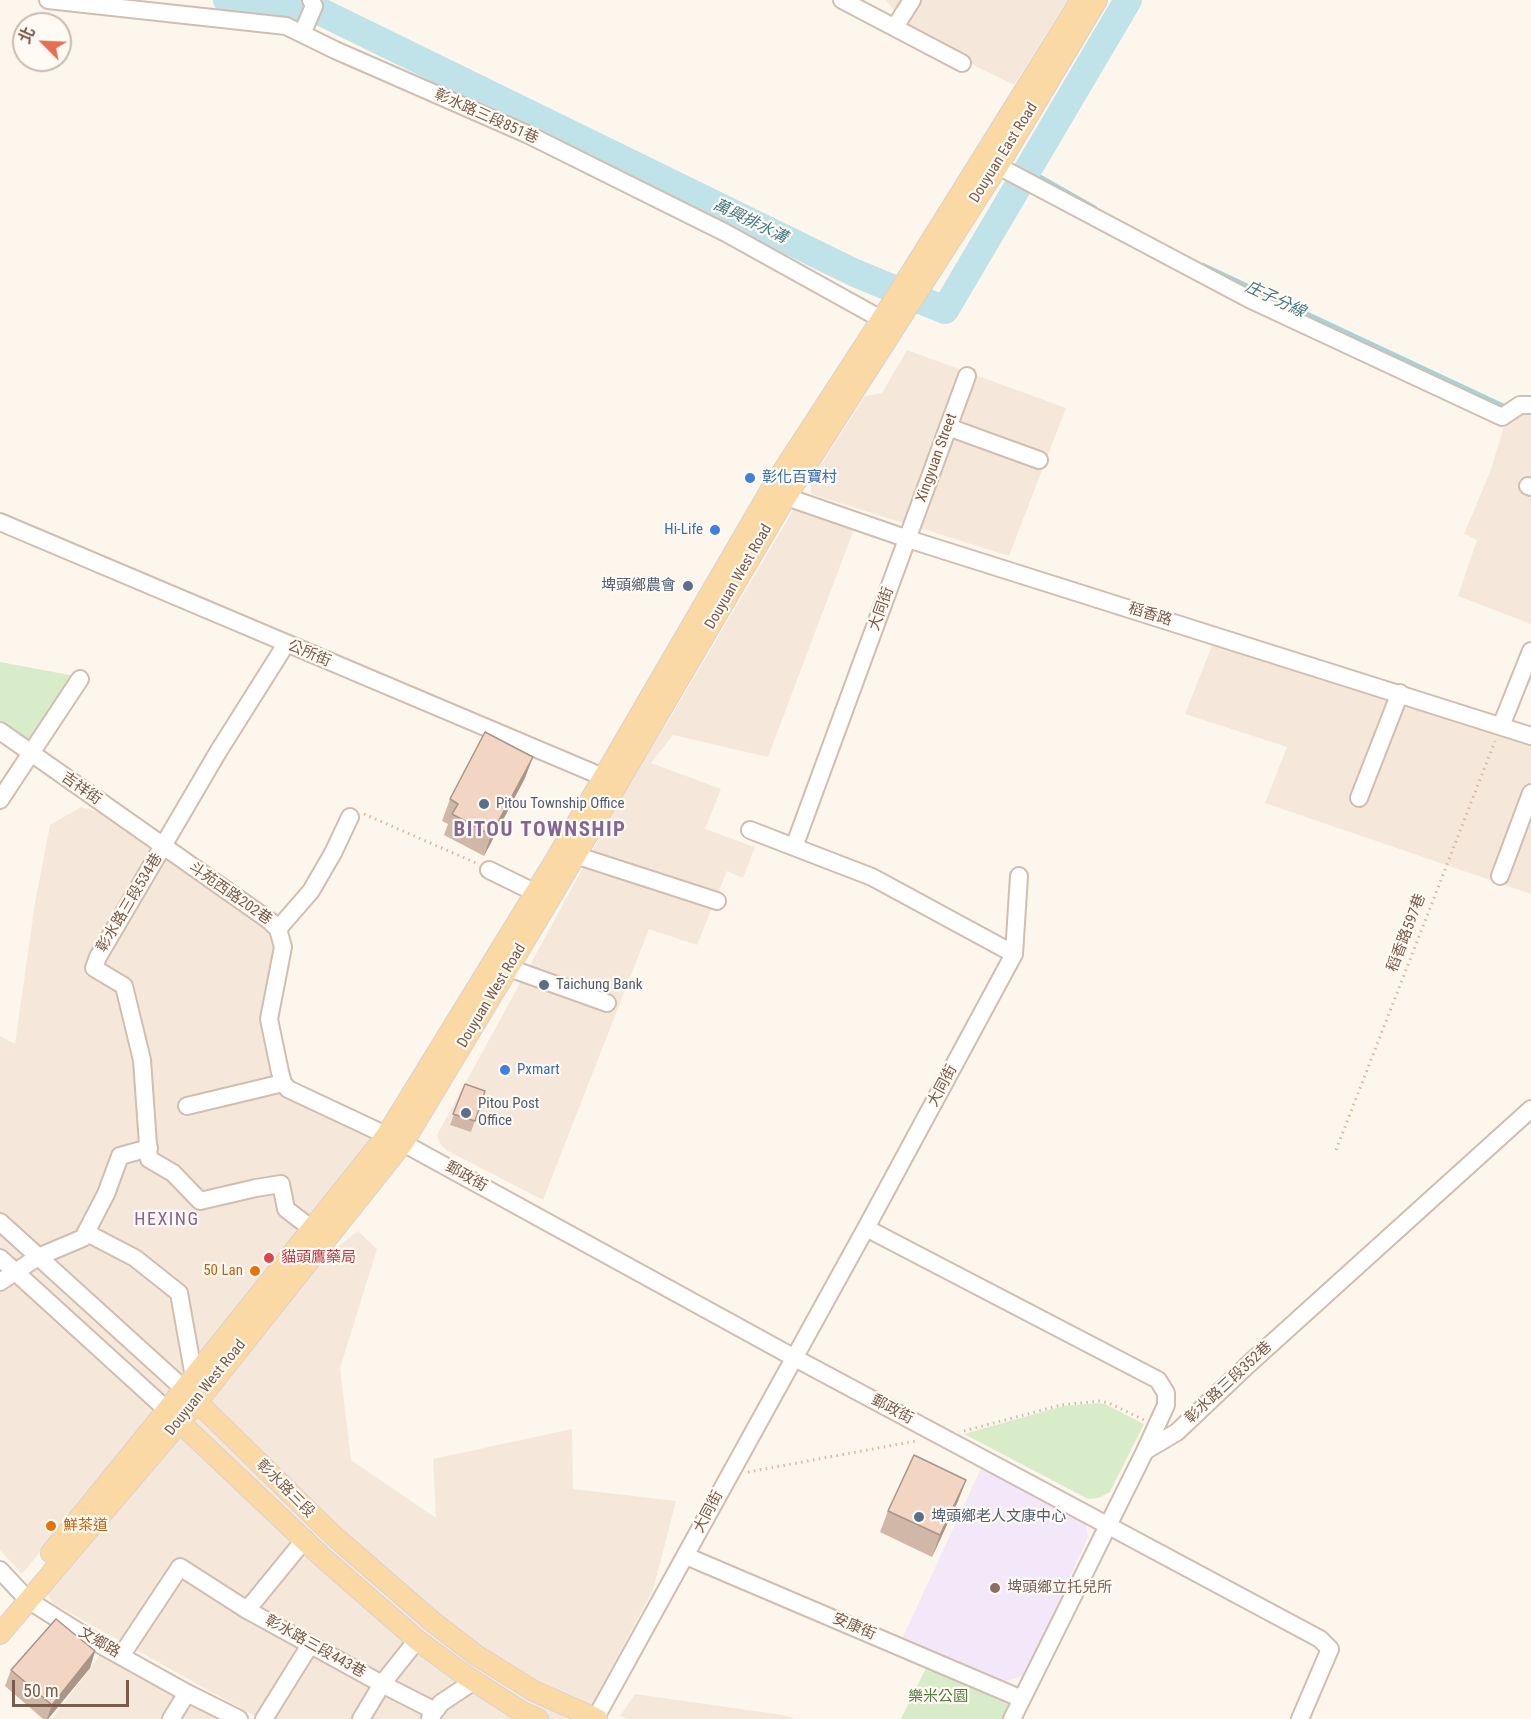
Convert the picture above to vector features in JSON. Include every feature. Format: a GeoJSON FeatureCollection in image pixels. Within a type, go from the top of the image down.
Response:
{"type":"FeatureCollection","features":[{"type":"Feature","properties":{"kind":"main road","name":"Douyuan East Road"},"geometry":{"type":"LineString","coordinates":[[901,302],[1081,0]]}},
{"type":"Feature","properties":{"kind":"main road","name":"Douyuan East Road"},"geometry":{"type":"LineString","coordinates":[[901,302],[998,166],[1096,0]]}},
{"type":"Feature","properties":{"kind":"main road","name":"Douyuan West Road"},"geometry":{"type":"LineString","coordinates":[[0,1634],[24,1596],[173,1416],[312,1229],[394,1139],[542,898],[778,494],[901,302]]}},
{"type":"Feature","properties":{"kind":"main road","name":"Douyuan West Road"},"geometry":{"type":"LineString","coordinates":[[192,1389],[394,1139],[509,968],[542,898],[575,855],[611,781]]}},
{"type":"Feature","properties":{"kind":"main road","name":"彰水路三段"},"geometry":{"type":"LineString","coordinates":[[192,1389],[333,1535],[433,1622],[476,1655],[534,1691],[595,1719]]}},
{"type":"Feature","properties":{"kind":"main road","name":"彰水路三段"},"geometry":{"type":"LineString","coordinates":[[173,1416],[351,1582],[417,1640],[474,1681],[522,1712],[538,1719]]}},
{"type":"Feature","properties":{"kind":"main road"},"geometry":{"type":"LineString","coordinates":[[351,1582],[365,1564]]}},
{"type":"Feature","properties":{"kind":"main road","name":"Douyuan West Road"},"geometry":{"type":"LineString","coordinates":[[0,1614],[24,1596]]}},
{"type":"Feature","properties":{"kind":"street","name":"彰水路三段851巷"},"geometry":{"type":"LineString","coordinates":[[48,0],[286,26],[529,135],[726,233],[887,324]]}},
{"type":"Feature","properties":{"kind":"street"},"geometry":{"type":"LineString","coordinates":[[842,0],[962,63]]}},
{"type":"Feature","properties":{"kind":"street"},"geometry":{"type":"LineString","coordinates":[[895,27],[912,0]]}},
{"type":"Feature","properties":{"kind":"street"},"geometry":{"type":"LineString","coordinates":[[302,33],[313,3]]}},
{"type":"Feature","properties":{"kind":"street"},"geometry":{"type":"LineString","coordinates":[[998,166],[1249,299],[1502,417],[1520,405],[1531,405]]}},
{"type":"Feature","properties":{"kind":"street","name":"Xingyuan Street"},"geometry":{"type":"LineString","coordinates":[[908,539],[968,376]]}},
{"type":"Feature","properties":{"kind":"street"},"geometry":{"type":"LineString","coordinates":[[948,427],[1039,460]]}},
{"type":"Feature","properties":{"kind":"street","name":"稻香路"},"geometry":{"type":"LineString","coordinates":[[778,494],[908,539],[1531,736]]}},
{"type":"Feature","properties":{"kind":"street","name":"公所街"},"geometry":{"type":"LineString","coordinates":[[0,522],[611,781]]}},
{"type":"Feature","properties":{"kind":"street","name":"大同街"},"geometry":{"type":"LineString","coordinates":[[794,847],[908,539]]}},
{"type":"Feature","properties":{"kind":"street"},"geometry":{"type":"LineString","coordinates":[[163,847],[285,644]]}},
{"type":"Feature","properties":{"kind":"street"},"geometry":{"type":"LineString","coordinates":[[1501,726],[1531,651]]}},
{"type":"Feature","properties":{"kind":"street"},"geometry":{"type":"LineString","coordinates":[[0,800],[80,679]]}},
{"type":"Feature","properties":{"kind":"street"},"geometry":{"type":"LineString","coordinates":[[1359,798],[1400,693]]}},
{"type":"Feature","properties":{"kind":"street","name":"吉祥街"},"geometry":{"type":"LineString","coordinates":[[0,730],[163,847]]}},
{"type":"Feature","properties":{"kind":"street"},"geometry":{"type":"LineString","coordinates":[[1500,876],[1531,793]]}},
{"type":"Feature","properties":{"kind":"street"},"geometry":{"type":"LineString","coordinates":[[278,929],[311,891],[350,817]]}},
{"type":"Feature","properties":{"kind":"street"},"geometry":{"type":"LineString","coordinates":[[750,830],[872,876],[1014,954],[1019,876]]}},
{"type":"Feature","properties":{"kind":"street","name":"斗苑西路202巷"},"geometry":{"type":"LineString","coordinates":[[163,847],[270,921],[278,929],[283,947],[269,1019],[283,1083]]}},
{"type":"Feature","properties":{"kind":"street","name":"彰水路三段534巷"},"geometry":{"type":"LineString","coordinates":[[149,1148],[142,1060],[124,986],[93,968],[163,847]]}},
{"type":"Feature","properties":{"kind":"street"},"geometry":{"type":"LineString","coordinates":[[575,855],[717,901]]}},
{"type":"Feature","properties":{"kind":"street"},"geometry":{"type":"LineString","coordinates":[[489,870],[542,898]]}},
{"type":"Feature","properties":{"kind":"street","name":"大同街"},"geometry":{"type":"LineString","coordinates":[[595,1719],[866,1228],[1014,954]]}},
{"type":"Feature","properties":{"kind":"street"},"geometry":{"type":"LineString","coordinates":[[509,968],[607,1003]]}},
{"type":"Feature","properties":{"kind":"street"},"geometry":{"type":"LineString","coordinates":[[186,1106],[283,1083],[288,1089],[394,1139]]}},
{"type":"Feature","properties":{"kind":"street","name":"彰水路三段352巷"},"geometry":{"type":"LineString","coordinates":[[1145,1451],[1177,1432],[1531,1109]]}},
{"type":"Feature","properties":{"kind":"street","name":"郵政街"},"geometry":{"type":"LineString","coordinates":[[394,1139],[1109,1527],[1320,1638],[1330,1649],[1300,1719]]}},
{"type":"Feature","properties":{"kind":"street"},"geometry":{"type":"LineString","coordinates":[[0,1282],[38,1257],[83,1238],[106,1194],[120,1156],[149,1148],[149,1159],[174,1173],[200,1201],[281,1184],[286,1209],[312,1229]]}},
{"type":"Feature","properties":{"kind":"street","name":"彰水路三段"},"geometry":{"type":"LineString","coordinates":[[0,1222],[192,1389]]}},
{"type":"Feature","properties":{"kind":"street"},"geometry":{"type":"LineString","coordinates":[[866,1228],[1158,1380],[1166,1393],[1166,1405],[1145,1451],[1019,1713]]}},
{"type":"Feature","properties":{"kind":"street"},"geometry":{"type":"LineString","coordinates":[[87,1233],[135,1258],[180,1293],[192,1389]]}},
{"type":"Feature","properties":{"kind":"street","name":"彰水路三段"},"geometry":{"type":"LineString","coordinates":[[0,1258],[173,1416]]}},
{"type":"Feature","properties":{"kind":"street"},"geometry":{"type":"LineString","coordinates":[[248,1610],[305,1539]]}},
{"type":"Feature","properties":{"kind":"street","name":"安康街"},"geometry":{"type":"LineString","coordinates":[[686,1556],[1019,1713]]}},
{"type":"Feature","properties":{"kind":"street","name":"彰水路三段443巷"},"geometry":{"type":"LineString","coordinates":[[121,1656],[180,1567],[248,1610],[382,1684],[432,1715]]}},
{"type":"Feature","properties":{"kind":"street","name":"文鄉路"},"geometry":{"type":"LineString","coordinates":[[0,1570],[24,1596],[121,1656],[239,1719]]}},
{"type":"Feature","properties":{"kind":"street","name":"彰水路三段443巷"},"geometry":{"type":"LineString","coordinates":[[360,1719],[382,1684],[417,1640]]}},
{"type":"Feature","properties":{"kind":"street"},"geometry":{"type":"LineString","coordinates":[[264,1719],[310,1645]]}},
{"type":"Feature","properties":{"kind":"street"},"geometry":{"type":"LineString","coordinates":[[432,1715],[441,1703],[474,1681]]}},
{"type":"Feature","properties":{"kind":"street"},"geometry":{"type":"LineString","coordinates":[[171,1719],[187,1693]]}},
{"type":"Feature","properties":{"kind":"path","name":"稻香路597巷"},"geometry":{"type":"LineString","coordinates":[[1336,1150],[1501,726]]}},
{"type":"Feature","properties":{"kind":"path"},"geometry":{"type":"LineString","coordinates":[[350,817],[365,814],[489,870]]}},
{"type":"Feature","properties":{"kind":"shaded area"},"geometry":{"type":"Polygon","coordinates":[[[885,0],[1068,0],[1014,85],[922,40],[885,0]]]}},
{"type":"Feature","properties":{"kind":"shaded area"},"geometry":{"type":"Polygon","coordinates":[[[907,350],[1066,408],[1009,556],[811,494],[811,480],[865,396],[882,393],[907,350]]]}},
{"type":"Feature","properties":{"kind":"shaded area"},"geometry":{"type":"Polygon","coordinates":[[[1523,407],[1531,409],[1531,624],[1458,596],[1477,540],[1464,534],[1490,472],[1504,427],[1523,407]]]}},
{"type":"Feature","properties":{"kind":"shaded area"},"geometry":{"type":"Polygon","coordinates":[[[794,509],[854,529],[768,757],[673,735],[651,763],[721,789],[705,829],[755,847],[743,878],[727,871],[697,945],[649,929],[543,1200],[448,1151],[440,1144],[437,1135],[637,769],[664,728],[794,509]]]}},
{"type":"Feature","properties":{"kind":"shaded area"},"geometry":{"type":"Polygon","coordinates":[[[1213,643],[1531,741],[1531,894],[1265,803],[1287,747],[1185,714],[1213,643]]]}},
{"type":"Feature","properties":{"kind":"shaded area"},"geometry":{"type":"Polygon","coordinates":[[[81,807],[99,812],[278,936],[265,1010],[277,1091],[374,1134],[345,1178],[22,1574],[0,1550],[0,1036],[15,1044],[35,903],[50,825],[81,807]]]}},
{"type":"Feature","properties":{"kind":"shaded area"},"geometry":{"type":"Polygon","coordinates":[[[358,1231],[377,1249],[340,1368],[351,1460],[436,1518],[433,1459],[572,1429],[573,1489],[676,1501],[653,1590],[584,1719],[260,1719],[54,1604],[46,1593],[175,1444],[327,1255],[358,1231]]]}},
{"type":"Feature","properties":{"kind":"shaded area","name":"埤頭鄉立托兒所"},"geometry":{"type":"Polygon","coordinates":[[[982,1466],[1085,1518],[1088,1537],[1026,1675],[999,1683],[902,1639],[982,1466]]]}},
{"type":"Feature","properties":{"kind":"shaded area"},"geometry":{"type":"Polygon","coordinates":[[[102,1652],[221,1719],[52,1719],[102,1652]]]}},
{"type":"Feature","properties":{"kind":"shaded area"},"geometry":{"type":"Polygon","coordinates":[[[635,1694],[783,1715],[796,1719],[628,1719],[620,1716],[635,1694]]]}},
{"type":"Feature","properties":{"kind":"green space"},"geometry":{"type":"Polygon","coordinates":[[[0,662],[75,676],[30,743],[0,722],[0,662]]]}},
{"type":"Feature","properties":{"kind":"green space"},"geometry":{"type":"Polygon","coordinates":[[[1099,1403],[1144,1424],[1110,1492],[1098,1498],[1088,1499],[964,1434],[1063,1406],[1099,1403]]]}},
{"type":"Feature","properties":{"kind":"green space","name":"樂米公園"},"geometry":{"type":"Polygon","coordinates":[[[927,1666],[1009,1705],[1002,1719],[901,1719],[927,1666]]]}},
{"type":"Feature","properties":{"kind":"building","name":"Pitou Township Office"},"geometry":{"type":"Polygon","coordinates":[[[485,732],[533,757],[491,835],[452,814],[458,804],[450,799],[485,732]]]}},
{"type":"Feature","properties":{"kind":"building","name":"Pitou Post Office"},"geometry":{"type":"Polygon","coordinates":[[[465,1084],[485,1091],[475,1121],[453,1114],[465,1084]]]}},
{"type":"Feature","properties":{"kind":"building","name":"埤頭鄉老人文康中心"},"geometry":{"type":"Polygon","coordinates":[[[914,1455],[966,1480],[940,1535],[888,1511],[914,1455]]]}},
{"type":"Feature","properties":{"kind":"building"},"geometry":{"type":"Polygon","coordinates":[[[56,1619],[95,1651],[52,1705],[11,1670],[56,1619]]]}},
{"type":"Feature","properties":{"kind":"waterway","name":"萬興排水溝"},"geometry":{"type":"LineString","coordinates":[[227,0],[317,10],[855,273],[945,310],[1128,0]]}},
{"type":"Feature","properties":{"kind":"waterway","name":"庄子分線"},"geometry":{"type":"LineString","coordinates":[[1028,170],[1095,208]]}},
{"type":"Feature","properties":{"kind":"waterway","name":"庄子分線"},"geometry":{"type":"LineString","coordinates":[[1203,265],[1508,408]]}},
{"type":"Feature","properties":{"kind":"place","name":"彰化百寶村"},"geometry":{"type":"Point","coordinates":[750,478]}},
{"type":"Feature","properties":{"kind":"place","name":"Hi-Life"},"geometry":{"type":"Point","coordinates":[715,530]}},
{"type":"Feature","properties":{"kind":"place","name":"埤頭鄉農會"},"geometry":{"type":"Point","coordinates":[688,586]}},
{"type":"Feature","properties":{"kind":"place","name":"Pitou Township Office"},"geometry":{"type":"Point","coordinates":[484,804]}},
{"type":"Feature","properties":{"kind":"place","name":"Taichung Bank"},"geometry":{"type":"Point","coordinates":[544,985]}},
{"type":"Feature","properties":{"kind":"place","name":"Pxmart"},"geometry":{"type":"Point","coordinates":[505,1070]}},
{"type":"Feature","properties":{"kind":"place","name":"Pitou Post Office"},"geometry":{"type":"Point","coordinates":[466,1113]}},
{"type":"Feature","properties":{"kind":"place","name":"貓頭鷹藥局"},"geometry":{"type":"Point","coordinates":[269,1258]}},
{"type":"Feature","properties":{"kind":"place","name":"50 Lan"},"geometry":{"type":"Point","coordinates":[255,1271]}},
{"type":"Feature","properties":{"kind":"place","name":"埤頭鄉老人文康中心"},"geometry":{"type":"Point","coordinates":[919,1517]}},
{"type":"Feature","properties":{"kind":"place","name":"鮮茶道"},"geometry":{"type":"Point","coordinates":[51,1526]}},
{"type":"Feature","properties":{"kind":"place","name":"埤頭鄉立托兒所"},"geometry":{"type":"Point","coordinates":[995,1588]}},
{"type":"Feature","properties":{"kind":"district","name":"BITOU TOWNSHIP"},"geometry":{"type":"Point","coordinates":[540,831]}},
{"type":"Feature","properties":{"kind":"district","name":"HEXING"},"geometry":{"type":"Point","coordinates":[167,1220]}}]}
